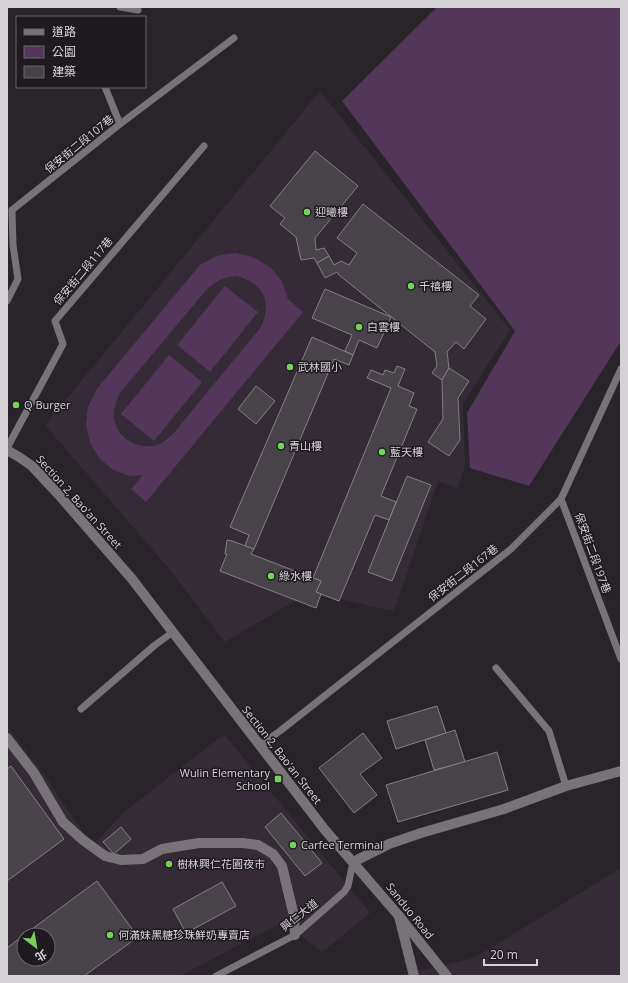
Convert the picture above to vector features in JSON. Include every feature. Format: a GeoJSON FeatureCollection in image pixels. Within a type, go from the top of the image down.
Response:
{"type":"FeatureCollection","features":[{"type":"Feature","properties":{"kind":"street","name":"Section 2, Bao'an Street"},"geometry":{"type":"LineString","coordinates":[[7,449],[32,466],[132,579],[325,830],[353,862]]}},
{"type":"Feature","properties":{"kind":"street"},"geometry":{"type":"LineString","coordinates":[[7,738],[34,773],[63,822],[82,840],[105,856],[121,860],[143,859],[162,849],[199,843],[243,843],[258,845],[273,854],[282,866],[294,916],[295,935]]}},
{"type":"Feature","properties":{"kind":"street"},"geometry":{"type":"LineString","coordinates":[[353,862],[389,844],[421,833],[504,809],[566,786],[621,772]]}},
{"type":"Feature","properties":{"kind":"street","name":"Sanduo Road"},"geometry":{"type":"LineString","coordinates":[[353,862],[447,976]]}},
{"type":"Feature","properties":{"kind":"street"},"geometry":{"type":"LineString","coordinates":[[399,916],[414,976]]}},
{"type":"Feature","properties":{"kind":"lane"},"geometry":{"type":"LineString","coordinates":[[120,7],[138,10]]}},
{"type":"Feature","properties":{"kind":"lane","name":"保安街二段107巷"},"geometry":{"type":"LineString","coordinates":[[7,300],[18,279],[9,209],[234,38]]}},
{"type":"Feature","properties":{"kind":"lane"},"geometry":{"type":"LineString","coordinates":[[105,88],[120,124]]}},
{"type":"Feature","properties":{"kind":"lane","name":"保安街二段117巷"},"geometry":{"type":"LineString","coordinates":[[7,449],[63,344],[55,321],[204,146]]}},
{"type":"Feature","properties":{"kind":"lane","name":"保安街二段167巷"},"geometry":{"type":"LineString","coordinates":[[260,745],[280,731],[511,548],[561,499],[621,369]]}},
{"type":"Feature","properties":{"kind":"lane","name":"保安街二段197巷"},"geometry":{"type":"LineString","coordinates":[[561,499],[621,660]]}},
{"type":"Feature","properties":{"kind":"lane"},"geometry":{"type":"LineString","coordinates":[[81,709],[172,632]]}},
{"type":"Feature","properties":{"kind":"lane"},"geometry":{"type":"LineString","coordinates":[[496,668],[548,731],[566,786]]}},
{"type":"Feature","properties":{"kind":"lane","name":"興仁大道"},"geometry":{"type":"LineString","coordinates":[[216,976],[295,935],[344,892],[348,886],[353,862]]}},
{"type":"Feature","properties":{"kind":"shaded area","name":"武林國小"},"geometry":{"type":"Polygon","coordinates":[[[320,91],[510,330],[463,403],[465,465],[458,488],[438,481],[394,611],[334,598],[305,595],[225,642],[171,571],[45,425],[320,91]]]}},
{"type":"Feature","properties":{"kind":"shaded area","name":"樹林興仁花園夜市"},"geometry":{"type":"Polygon","coordinates":[[[7,726],[47,779],[84,834],[96,842],[123,813],[224,734],[370,913],[322,952],[283,922],[180,976],[7,976],[7,726]]]}},
{"type":"Feature","properties":{"kind":"shaded area"},"geometry":{"type":"Polygon","coordinates":[[[621,868],[621,976],[395,976],[474,958],[621,868]]]}},
{"type":"Feature","properties":{"kind":"green space"},"geometry":{"type":"Polygon","coordinates":[[[437,7],[621,7],[621,341],[529,486],[470,468],[467,413],[515,331],[342,101],[437,7]]]}},
{"type":"Feature","properties":{"kind":"green space"},"geometry":{"type":"Polygon","coordinates":[[[235,253],[253,257],[270,267],[282,281],[288,299],[303,312],[146,502],[131,489],[143,475],[130,476],[113,470],[99,458],[90,442],[86,425],[88,407],[96,390],[200,265],[216,256],[235,253]],[[237,276],[228,277],[218,281],[208,288],[120,393],[115,408],[115,422],[117,429],[128,440],[134,444],[142,446],[157,445],[173,434],[261,327],[266,310],[263,295],[254,284],[237,276]]]}},
{"type":"Feature","properties":{"kind":"green space"},"geometry":{"type":"Polygon","coordinates":[[[225,286],[258,312],[210,372],[177,345],[225,286]]]}},
{"type":"Feature","properties":{"kind":"green space"},"geometry":{"type":"Polygon","coordinates":[[[169,355],[202,382],[154,441],[121,414],[169,355]]]}},
{"type":"Feature","properties":{"kind":"building","name":"迎曦樓"},"geometry":{"type":"Polygon","coordinates":[[[315,151],[358,186],[315,238],[316,250],[324,248],[329,256],[317,263],[314,258],[301,260],[296,237],[280,224],[285,218],[270,206],[315,151]]]}},
{"type":"Feature","properties":{"kind":"building","name":"千禧樓"},"geometry":{"type":"Polygon","coordinates":[[[363,204],[479,295],[470,306],[486,319],[464,349],[456,342],[447,352],[449,368],[442,380],[432,373],[437,366],[435,352],[337,272],[325,278],[317,263],[329,256],[334,265],[341,261],[349,265],[357,253],[337,238],[363,204]]]}},
{"type":"Feature","properties":{"kind":"building","name":"白雲樓"},"geometry":{"type":"Polygon","coordinates":[[[325,289],[391,317],[377,348],[359,340],[353,355],[345,351],[352,335],[312,318],[325,289]]]}},
{"type":"Feature","properties":{"kind":"building","name":"青山樓"},"geometry":{"type":"Polygon","coordinates":[[[312,337],[353,355],[349,365],[334,359],[254,549],[245,546],[249,535],[230,527],[312,337]]]}},
{"type":"Feature","properties":{"kind":"building","name":"藍天樓"},"geometry":{"type":"Polygon","coordinates":[[[397,366],[405,369],[398,386],[414,393],[409,406],[417,409],[381,496],[396,502],[389,520],[375,515],[339,601],[316,592],[321,581],[313,578],[391,388],[367,378],[371,370],[383,375],[385,370],[394,373],[397,366]]]}},
{"type":"Feature","properties":{"kind":"building"},"geometry":{"type":"Polygon","coordinates":[[[449,368],[469,381],[458,398],[460,440],[449,456],[428,442],[443,419],[442,380],[449,368]]]}},
{"type":"Feature","properties":{"kind":"building"},"geometry":{"type":"Polygon","coordinates":[[[256,386],[275,401],[256,424],[238,409],[256,386]]]}},
{"type":"Feature","properties":{"kind":"building"},"geometry":{"type":"Polygon","coordinates":[[[407,476],[431,485],[392,581],[368,572],[407,476]]]}},
{"type":"Feature","properties":{"kind":"building","name":"綠水樓"},"geometry":{"type":"Polygon","coordinates":[[[227,540],[254,549],[251,554],[321,581],[316,592],[321,594],[316,608],[220,571],[227,554],[225,554],[227,540]]]}},
{"type":"Feature","properties":{"kind":"building"},"geometry":{"type":"Polygon","coordinates":[[[437,706],[446,733],[396,749],[387,721],[437,706]]]}},
{"type":"Feature","properties":{"kind":"building"},"geometry":{"type":"Polygon","coordinates":[[[455,730],[465,762],[434,770],[425,740],[455,730]]]}},
{"type":"Feature","properties":{"kind":"building"},"geometry":{"type":"Polygon","coordinates":[[[363,733],[382,758],[360,774],[377,795],[354,813],[319,768],[363,733]]]}},
{"type":"Feature","properties":{"kind":"building"},"geometry":{"type":"Polygon","coordinates":[[[497,752],[508,790],[398,822],[386,785],[497,752]]]}},
{"type":"Feature","properties":{"kind":"building"},"geometry":{"type":"Polygon","coordinates":[[[11,766],[64,839],[7,881],[7,769],[11,766]]]}},
{"type":"Feature","properties":{"kind":"building","name":"Carfee Terminal"},"geometry":{"type":"Polygon","coordinates":[[[281,813],[322,863],[305,876],[265,827],[281,813]]]}},
{"type":"Feature","properties":{"kind":"building"},"geometry":{"type":"Polygon","coordinates":[[[121,827],[131,839],[114,854],[103,842],[121,827]]]}},
{"type":"Feature","properties":{"kind":"building"},"geometry":{"type":"Polygon","coordinates":[[[97,881],[138,937],[84,976],[7,976],[7,948],[16,941],[16,967],[56,967],[56,927],[35,927],[97,881]]]}},
{"type":"Feature","properties":{"kind":"building"},"geometry":{"type":"Polygon","coordinates":[[[222,882],[236,906],[186,933],[173,909],[222,882]]]}},
{"type":"Feature","properties":{"kind":"place","name":"迎曦樓"},"geometry":{"type":"Point","coordinates":[307,212]}},
{"type":"Feature","properties":{"kind":"place","name":"千禧樓"},"geometry":{"type":"Point","coordinates":[411,286]}},
{"type":"Feature","properties":{"kind":"place","name":"白雲樓"},"geometry":{"type":"Point","coordinates":[359,327]}},
{"type":"Feature","properties":{"kind":"place","name":"武林國小"},"geometry":{"type":"Point","coordinates":[290,367]}},
{"type":"Feature","properties":{"kind":"place","name":"Q Burger"},"geometry":{"type":"Point","coordinates":[16,405]}},
{"type":"Feature","properties":{"kind":"place","name":"青山樓"},"geometry":{"type":"Point","coordinates":[281,446]}},
{"type":"Feature","properties":{"kind":"place","name":"藍天樓"},"geometry":{"type":"Point","coordinates":[382,452]}},
{"type":"Feature","properties":{"kind":"place","name":"綠水樓"},"geometry":{"type":"Point","coordinates":[271,576]}},
{"type":"Feature","properties":{"kind":"place","name":"Wulin Elementary School"},"geometry":{"type":"Point","coordinates":[278,779]}},
{"type":"Feature","properties":{"kind":"place","name":"Carfee Terminal"},"geometry":{"type":"Point","coordinates":[293,845]}},
{"type":"Feature","properties":{"kind":"place","name":"樹林興仁花園夜市"},"geometry":{"type":"Point","coordinates":[169,864]}},
{"type":"Feature","properties":{"kind":"place","name":"何滿妹黑糖珍珠鮮奶專賣店"},"geometry":{"type":"Point","coordinates":[110,935]}}]}
